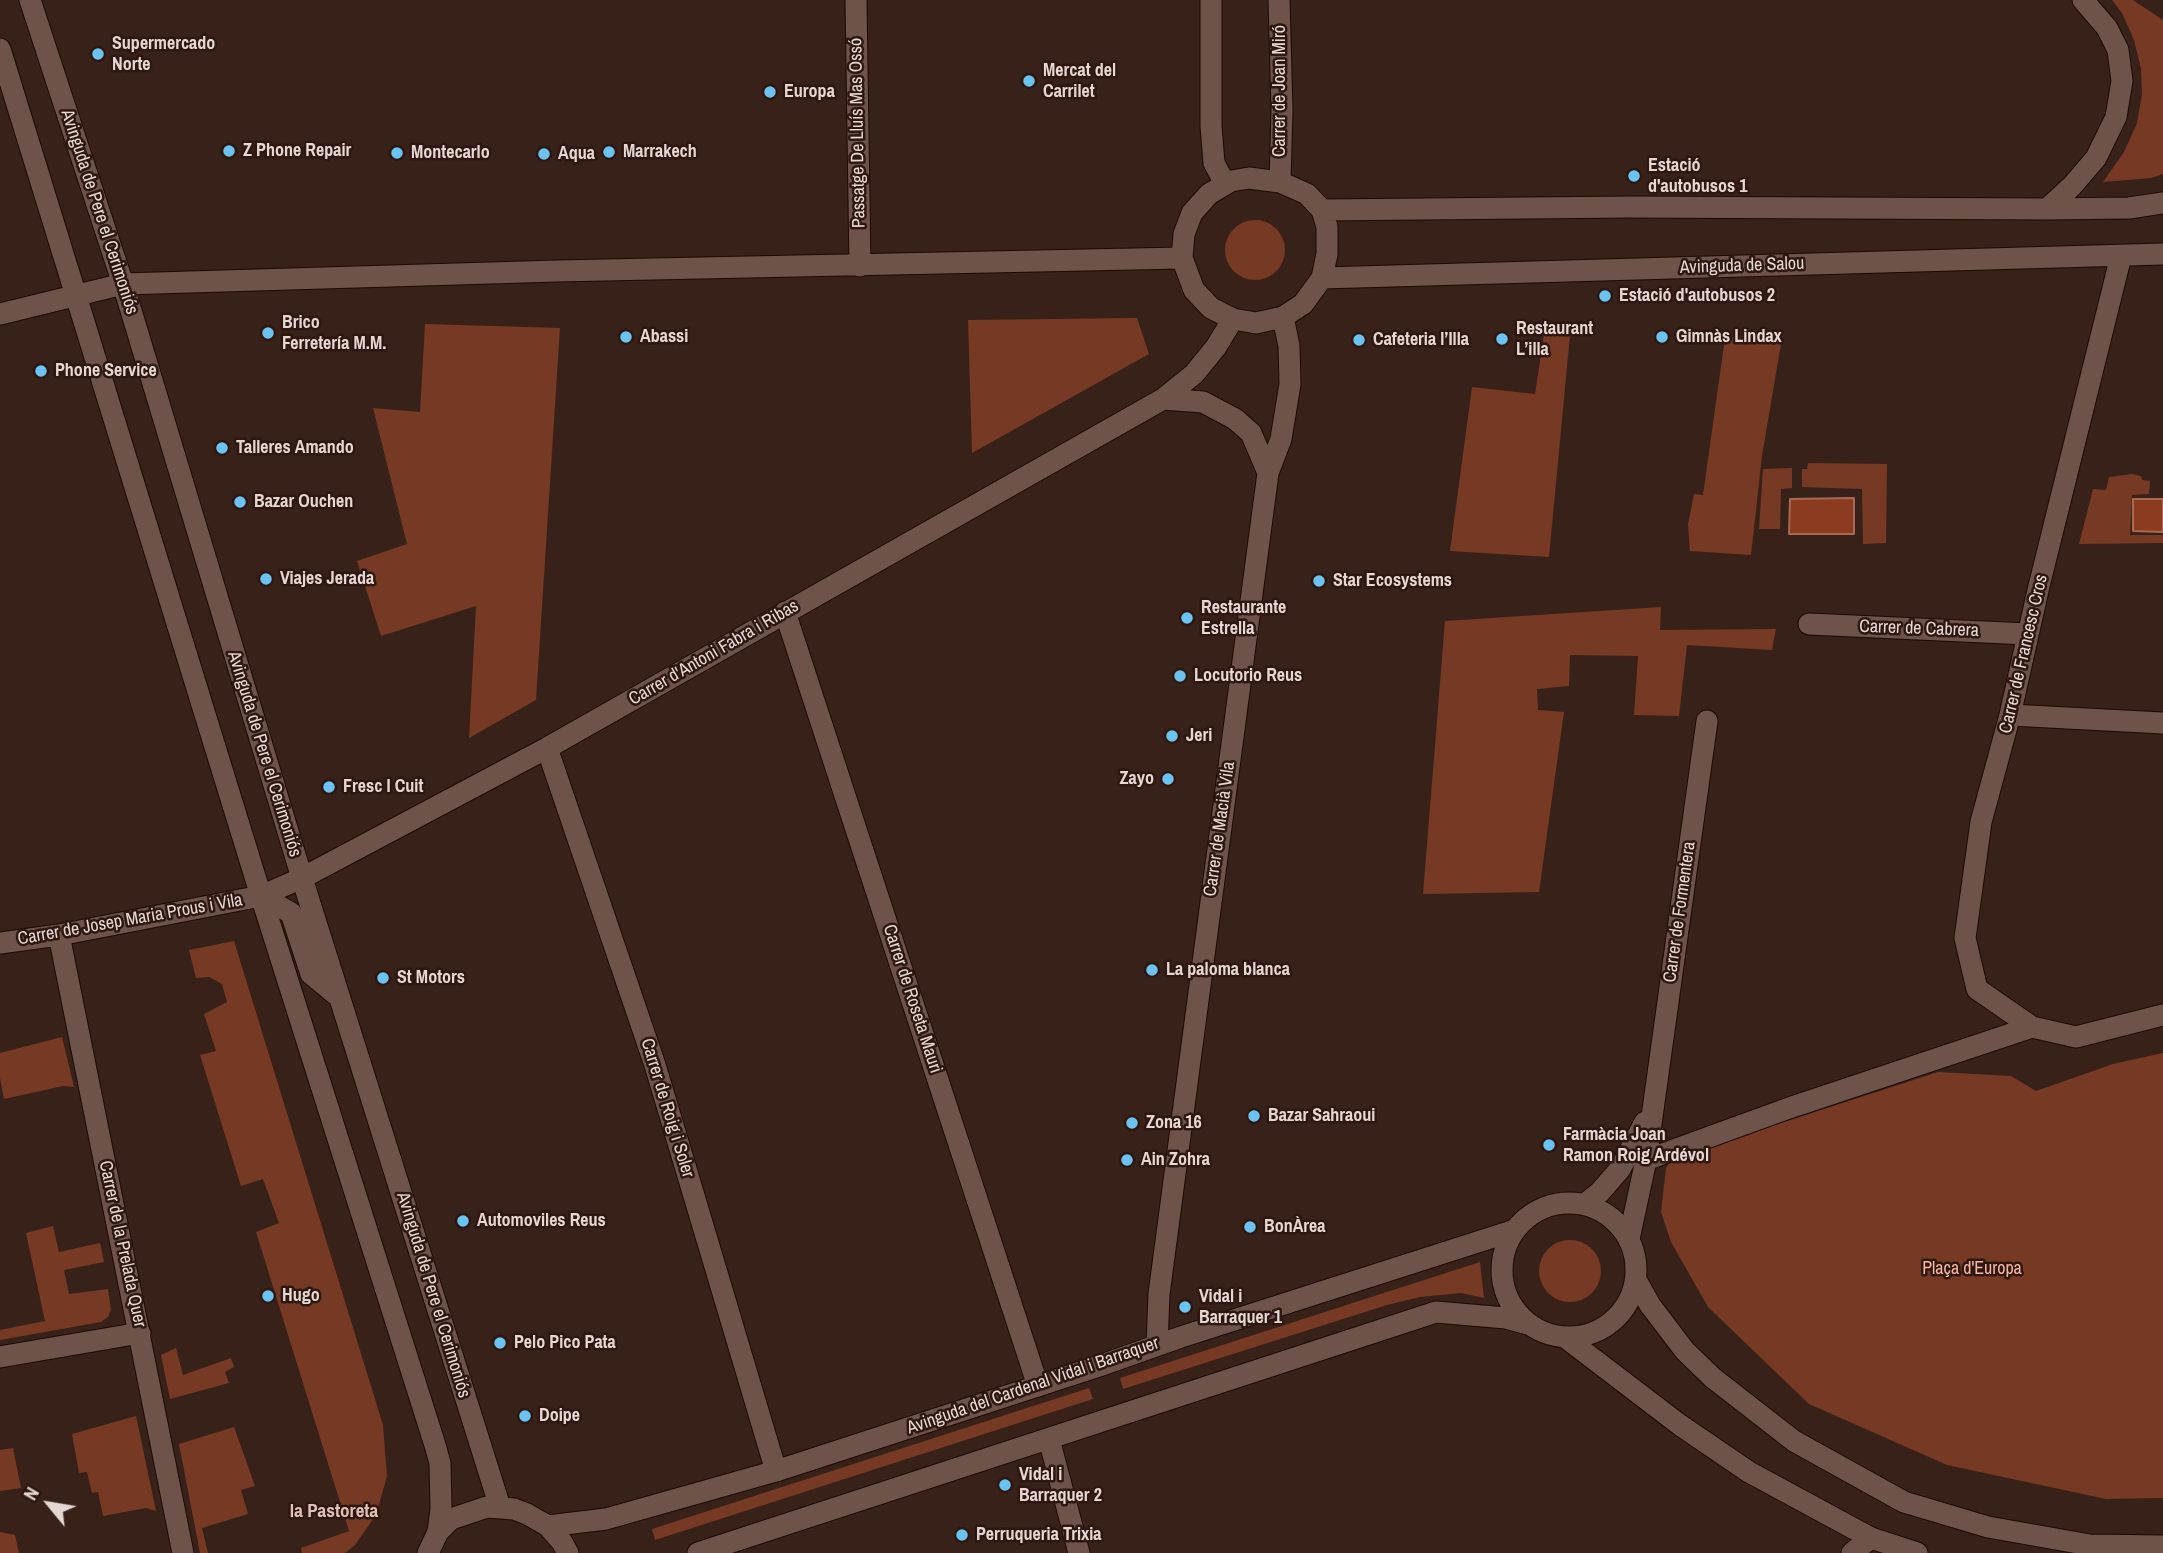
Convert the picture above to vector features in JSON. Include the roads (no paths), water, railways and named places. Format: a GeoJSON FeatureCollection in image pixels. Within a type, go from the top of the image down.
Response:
{"type":"FeatureCollection","features":[{"type":"Feature","properties":{"kind":"street","name":"Avinguda de Pere el Cerimoniós"},"geometry":{"type":"LineString","coordinates":[[30,0],[123,284],[302,878],[500,1507]]}},
{"type":"Feature","properties":{"kind":"street","name":"Passatge De Lluís Mas Ossó"},"geometry":{"type":"LineString","coordinates":[[856,0],[860,265]]}},
{"type":"Feature","properties":{"kind":"street"},"geometry":{"type":"LineString","coordinates":[[1211,0],[1211,126],[1214,163],[1225,184]]}},
{"type":"Feature","properties":{"kind":"street","name":"Carrer de Joan Miró"},"geometry":{"type":"LineString","coordinates":[[1279,0],[1282,110],[1280,182]]}},
{"type":"Feature","properties":{"kind":"street"},"geometry":{"type":"LineString","coordinates":[[2047,209],[2096,158],[2116,117],[2122,81],[2118,50],[2107,28],[2083,0]]}},
{"type":"Feature","properties":{"kind":"street"},"geometry":{"type":"LineString","coordinates":[[0,50],[261,896],[440,1463],[441,1509],[438,1532],[428,1553]]}},
{"type":"Feature","properties":{"kind":"street"},"geometry":{"type":"LineString","coordinates":[[1249,178],[1280,182],[1307,194],[1322,210],[1327,227],[1328,254],[1322,278],[1303,304],[1283,317],[1256,323],[1233,319],[1211,308],[1194,290],[1182,258],[1184,234],[1192,213],[1209,194],[1225,184],[1249,178]]}},
{"type":"Feature","properties":{"kind":"street"},"geometry":{"type":"LineString","coordinates":[[1322,210],[1615,207],[2047,209],[2129,208],[2163,203]]}},
{"type":"Feature","properties":{"kind":"street","name":"Avinguda de Salou"},"geometry":{"type":"LineString","coordinates":[[1322,278],[2163,254]]}},
{"type":"Feature","properties":{"kind":"street","name":"Carrer de Francesc Cros"},"geometry":{"type":"LineString","coordinates":[[2032,1027],[1977,989],[1965,938],[1981,822],[2010,715],[2121,256]]}},
{"type":"Feature","properties":{"kind":"street"},"geometry":{"type":"LineString","coordinates":[[0,314],[123,284],[557,271],[1182,258]]}},
{"type":"Feature","properties":{"kind":"street","name":"Carrer de Macià Vila"},"geometry":{"type":"LineString","coordinates":[[1157,1345],[1159,1294],[1268,473],[1281,439],[1290,384],[1289,346],[1283,317]]}},
{"type":"Feature","properties":{"kind":"street","name":"Carrer d'Antoni Fabra i Ribas"},"geometry":{"type":"LineString","coordinates":[[261,896],[302,878],[547,748],[1163,399],[1194,374],[1216,347],[1233,319]]}},
{"type":"Feature","properties":{"kind":"street"},"geometry":{"type":"LineString","coordinates":[[1163,399],[1203,402],[1235,419],[1251,433],[1268,473]]}},
{"type":"Feature","properties":{"kind":"street","name":"Carrer de Roseta Mauri"},"geometry":{"type":"LineString","coordinates":[[785,612],[1038,1386]]}},
{"type":"Feature","properties":{"kind":"street","name":"Carrer de Cabrera"},"geometry":{"type":"LineString","coordinates":[[1809,624],[2028,634]]}},
{"type":"Feature","properties":{"kind":"street"},"geometry":{"type":"LineString","coordinates":[[2010,715],[2163,723]]}},
{"type":"Feature","properties":{"kind":"street","name":"Carrer de Formentera"},"geometry":{"type":"LineString","coordinates":[[1629,1239],[1646,1160],[1707,721]]}},
{"type":"Feature","properties":{"kind":"street","name":"Carrer de Roig i Soler"},"geometry":{"type":"LineString","coordinates":[[547,748],[655,1065],[776,1471]]}},
{"type":"Feature","properties":{"kind":"street"},"geometry":{"type":"LineString","coordinates":[[261,896],[291,913],[311,974],[340,998]]}},
{"type":"Feature","properties":{"kind":"street","name":"Carrer de Josep Maria Prous i Vila"},"geometry":{"type":"LineString","coordinates":[[0,943],[59,935],[261,896]]}},
{"type":"Feature","properties":{"kind":"street","name":"Carrer de la Prelada Quer"},"geometry":{"type":"LineString","coordinates":[[59,935],[183,1553]]}},
{"type":"Feature","properties":{"kind":"street"},"geometry":{"type":"LineString","coordinates":[[1646,1160],[1789,1108],[2032,1027],[2076,1037],[2163,1016]]}},
{"type":"Feature","properties":{"kind":"street","name":"Carrer de Formentera"},"geometry":{"type":"LineString","coordinates":[[1585,1204],[1600,1192],[1620,1169],[1636,1143],[1653,1104]]}},
{"type":"Feature","properties":{"kind":"street"},"geometry":{"type":"LineString","coordinates":[[1585,1204],[1616,1222],[1629,1239],[1636,1261],[1636,1280],[1627,1304],[1611,1322],[1590,1334],[1566,1338],[1541,1332],[1528,1324],[1512,1307],[1505,1292],[1502,1268],[1505,1250],[1515,1230],[1532,1214],[1554,1205],[1585,1204]]}},
{"type":"Feature","properties":{"kind":"street","name":"Avinguda del Cardenal Vidal i Barraquer"},"geometry":{"type":"LineString","coordinates":[[548,1526],[606,1519],[776,1471],[1515,1230]]}},
{"type":"Feature","properties":{"kind":"street"},"geometry":{"type":"LineString","coordinates":[[1636,1280],[1650,1305],[1685,1352],[1713,1378],[1794,1441],[1904,1502],[1988,1527],[2077,1543],[2163,1546]]}},
{"type":"Feature","properties":{"kind":"street"},"geometry":{"type":"LineString","coordinates":[[698,1553],[1436,1312],[1506,1318],[1528,1324]]}},
{"type":"Feature","properties":{"kind":"street"},"geometry":{"type":"LineString","coordinates":[[0,1357],[140,1333]]}},
{"type":"Feature","properties":{"kind":"street"},"geometry":{"type":"LineString","coordinates":[[1566,1338],[1680,1425],[1749,1472],[1871,1538],[1917,1553]]}},
{"type":"Feature","properties":{"kind":"street"},"geometry":{"type":"LineString","coordinates":[[1049,1439],[1079,1553]]}},
{"type":"Feature","properties":{"kind":"street"},"geometry":{"type":"LineString","coordinates":[[438,1532],[451,1519],[462,1514],[487,1507],[500,1507],[527,1514],[548,1526],[568,1553]]}},
{"type":"Feature","properties":{"kind":"street"},"geometry":{"type":"LineString","coordinates":[[1852,1553],[1871,1538]]}},
{"type":"Feature","properties":{"kind":"place","name":"Supermercado Norte"},"geometry":{"type":"Point","coordinates":[98,54]}},
{"type":"Feature","properties":{"kind":"place","name":"Mercat del Carrilet"},"geometry":{"type":"Point","coordinates":[1029,81]}},
{"type":"Feature","properties":{"kind":"place","name":"Europa"},"geometry":{"type":"Point","coordinates":[770,92]}},
{"type":"Feature","properties":{"kind":"place","name":"Z Phone Repair"},"geometry":{"type":"Point","coordinates":[229,151]}},
{"type":"Feature","properties":{"kind":"place","name":"Marrakech"},"geometry":{"type":"Point","coordinates":[609,152]}},
{"type":"Feature","properties":{"kind":"place","name":"Montecarlo"},"geometry":{"type":"Point","coordinates":[397,153]}},
{"type":"Feature","properties":{"kind":"place","name":"Aqua"},"geometry":{"type":"Point","coordinates":[544,154]}},
{"type":"Feature","properties":{"kind":"place","name":"Estació d'autobusos 1"},"geometry":{"type":"Point","coordinates":[1634,176]}},
{"type":"Feature","properties":{"kind":"place","name":"Estació d'autobusos 2"},"geometry":{"type":"Point","coordinates":[1605,296]}},
{"type":"Feature","properties":{"kind":"place","name":"Brico Ferretería M.M."},"geometry":{"type":"Point","coordinates":[268,333]}},
{"type":"Feature","properties":{"kind":"place","name":"Abassi"},"geometry":{"type":"Point","coordinates":[626,337]}},
{"type":"Feature","properties":{"kind":"place","name":"Gimnàs Lindax"},"geometry":{"type":"Point","coordinates":[1662,337]}},
{"type":"Feature","properties":{"kind":"place","name":"Restaurant L’illa"},"geometry":{"type":"Point","coordinates":[1502,339]}},
{"type":"Feature","properties":{"kind":"place","name":"Cafeteria l’Illa"},"geometry":{"type":"Point","coordinates":[1359,340]}},
{"type":"Feature","properties":{"kind":"place","name":"Phone Service"},"geometry":{"type":"Point","coordinates":[41,371]}},
{"type":"Feature","properties":{"kind":"place","name":"Talleres Amando"},"geometry":{"type":"Point","coordinates":[222,448]}},
{"type":"Feature","properties":{"kind":"place","name":"Bazar Ouchen"},"geometry":{"type":"Point","coordinates":[240,502]}},
{"type":"Feature","properties":{"kind":"place","name":"Viajes Jerada"},"geometry":{"type":"Point","coordinates":[266,579]}},
{"type":"Feature","properties":{"kind":"place","name":"Star Ecosystems"},"geometry":{"type":"Point","coordinates":[1319,581]}},
{"type":"Feature","properties":{"kind":"place","name":"Restaurante Estrella"},"geometry":{"type":"Point","coordinates":[1187,618]}},
{"type":"Feature","properties":{"kind":"place","name":"Locutorio Reus"},"geometry":{"type":"Point","coordinates":[1180,676]}},
{"type":"Feature","properties":{"kind":"place","name":"Jeri"},"geometry":{"type":"Point","coordinates":[1172,736]}},
{"type":"Feature","properties":{"kind":"place","name":"Zayo"},"geometry":{"type":"Point","coordinates":[1168,779]}},
{"type":"Feature","properties":{"kind":"place","name":"Fresc I Cuit"},"geometry":{"type":"Point","coordinates":[329,787]}},
{"type":"Feature","properties":{"kind":"place","name":"La paloma blanca"},"geometry":{"type":"Point","coordinates":[1152,970]}},
{"type":"Feature","properties":{"kind":"place","name":"St Motors"},"geometry":{"type":"Point","coordinates":[383,978]}},
{"type":"Feature","properties":{"kind":"place","name":"Bazar Sahraoui"},"geometry":{"type":"Point","coordinates":[1254,1116]}},
{"type":"Feature","properties":{"kind":"place","name":"Zona 16"},"geometry":{"type":"Point","coordinates":[1132,1123]}},
{"type":"Feature","properties":{"kind":"place","name":"Farmàcia Joan Ramon Roig Ardévol"},"geometry":{"type":"Point","coordinates":[1549,1145]}},
{"type":"Feature","properties":{"kind":"place","name":"Ain Zohra"},"geometry":{"type":"Point","coordinates":[1127,1160]}},
{"type":"Feature","properties":{"kind":"place","name":"Automoviles Reus"},"geometry":{"type":"Point","coordinates":[463,1221]}},
{"type":"Feature","properties":{"kind":"place","name":"BonÀrea"},"geometry":{"type":"Point","coordinates":[1250,1227]}},
{"type":"Feature","properties":{"kind":"place","name":"Hugo"},"geometry":{"type":"Point","coordinates":[268,1296]}},
{"type":"Feature","properties":{"kind":"place","name":"Vidal i Barraquer 1"},"geometry":{"type":"Point","coordinates":[1185,1307]}},
{"type":"Feature","properties":{"kind":"place","name":"Pelo Pico Pata"},"geometry":{"type":"Point","coordinates":[500,1343]}},
{"type":"Feature","properties":{"kind":"place","name":"Doipe"},"geometry":{"type":"Point","coordinates":[525,1416]}},
{"type":"Feature","properties":{"kind":"place","name":"Vidal i Barraquer 2"},"geometry":{"type":"Point","coordinates":[1005,1485]}},
{"type":"Feature","properties":{"kind":"place","name":"Perruqueria Trixia"},"geometry":{"type":"Point","coordinates":[962,1535]}},
{"type":"Feature","properties":{"kind":"district","name":"la Pastoreta"},"geometry":{"type":"Point","coordinates":[334,1512]}},
{"type":"Feature","properties":{"kind":"park label","name":"Plaça d'Europa"},"geometry":{"type":"Point","coordinates":[1972,1269]}}]}
